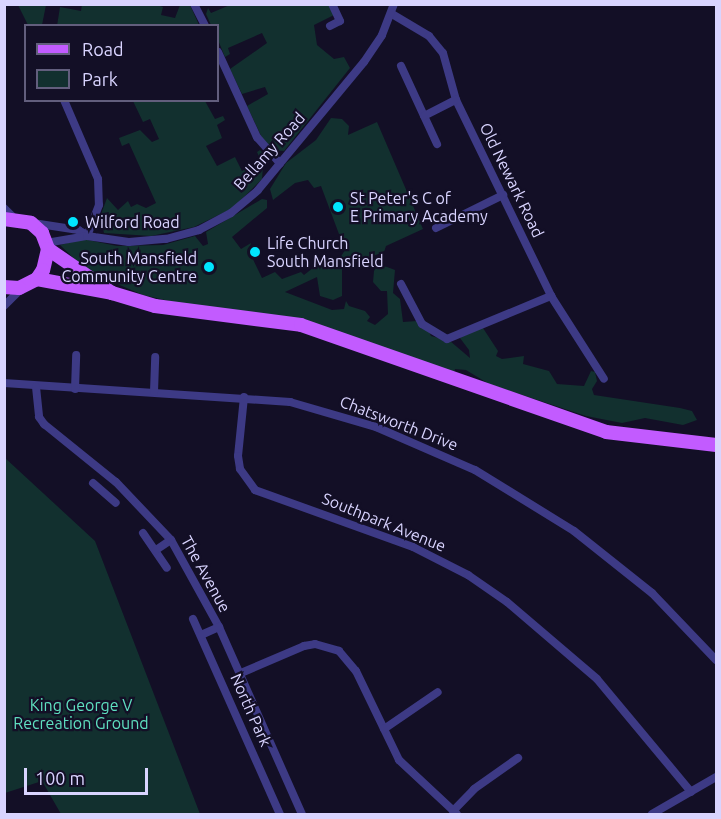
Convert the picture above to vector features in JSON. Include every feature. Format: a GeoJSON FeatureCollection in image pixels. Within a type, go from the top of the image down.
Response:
{"type":"FeatureCollection","features":[{"type":"Feature","properties":{"kind":"main road"},"geometry":{"type":"LineString","coordinates":[[8,215],[31,223],[47,246],[112,293]]}},
{"type":"Feature","properties":{"kind":"main road"},"geometry":{"type":"LineString","coordinates":[[4,287],[23,287],[37,279],[47,260],[47,246]]}},
{"type":"Feature","properties":{"kind":"main road"},"geometry":{"type":"LineString","coordinates":[[37,279],[112,293],[155,306],[301,326],[606,432],[717,445]]}},
{"type":"Feature","properties":{"kind":"street"},"geometry":{"type":"LineString","coordinates":[[195,4],[203,24]]}},
{"type":"Feature","properties":{"kind":"street"},"geometry":{"type":"LineString","coordinates":[[330,26],[340,21],[332,4]]}},
{"type":"Feature","properties":{"kind":"street","name":"Old Newark Road"},"geometry":{"type":"LineString","coordinates":[[393,9],[429,36],[443,53],[456,100],[551,296],[604,380]]}},
{"type":"Feature","properties":{"kind":"street","name":"Bellamy Road"},"geometry":{"type":"LineString","coordinates":[[47,246],[62,237],[87,236],[150,242],[199,231],[231,213],[280,163],[364,63],[393,9]]}},
{"type":"Feature","properties":{"kind":"street"},"geometry":{"type":"LineString","coordinates":[[219,54],[261,145],[280,163]]}},
{"type":"Feature","properties":{"kind":"street"},"geometry":{"type":"LineString","coordinates":[[401,66],[437,144]]}},
{"type":"Feature","properties":{"kind":"street"},"geometry":{"type":"LineString","coordinates":[[424,116],[456,100]]}},
{"type":"Feature","properties":{"kind":"street"},"geometry":{"type":"LineString","coordinates":[[65,102],[98,179],[99,205],[87,236]]}},
{"type":"Feature","properties":{"kind":"street"},"geometry":{"type":"LineString","coordinates":[[436,228],[503,195]]}},
{"type":"Feature","properties":{"kind":"street","name":"Bellamy Road"},"geometry":{"type":"LineString","coordinates":[[31,223],[78,230],[87,236]]}},
{"type":"Feature","properties":{"kind":"street"},"geometry":{"type":"LineString","coordinates":[[401,284],[422,324],[447,339],[551,296]]}},
{"type":"Feature","properties":{"kind":"street"},"geometry":{"type":"LineString","coordinates":[[4,306],[23,287]]}},
{"type":"Feature","properties":{"kind":"street"},"geometry":{"type":"LineString","coordinates":[[75,389],[76,355]]}},
{"type":"Feature","properties":{"kind":"street"},"geometry":{"type":"LineString","coordinates":[[154,357],[154,392]]}},
{"type":"Feature","properties":{"kind":"street","name":"Chatsworth Drive"},"geometry":{"type":"LineString","coordinates":[[4,383],[36,387],[244,397],[318,408],[376,427],[485,476],[528,501],[626,570],[717,660]]}},
{"type":"Feature","properties":{"kind":"street","name":"The Avenue"},"geometry":{"type":"LineString","coordinates":[[36,387],[39,417],[44,424],[116,482],[171,540],[219,627],[241,673],[302,814]]}},
{"type":"Feature","properties":{"kind":"street","name":"Southpark Avenue"},"geometry":{"type":"LineString","coordinates":[[244,397],[238,456],[240,469],[255,490],[413,547],[471,577],[555,639],[597,679],[691,792]]}},
{"type":"Feature","properties":{"kind":"street"},"geometry":{"type":"LineString","coordinates":[[105,493],[116,482]]}},
{"type":"Feature","properties":{"kind":"street"},"geometry":{"type":"LineString","coordinates":[[93,483],[116,503]]}},
{"type":"Feature","properties":{"kind":"street"},"geometry":{"type":"LineString","coordinates":[[143,533],[167,568]]}},
{"type":"Feature","properties":{"kind":"street"},"geometry":{"type":"LineString","coordinates":[[156,550],[171,540]]}},
{"type":"Feature","properties":{"kind":"street","name":"North Park"},"geometry":{"type":"LineString","coordinates":[[193,619],[280,814]]}},
{"type":"Feature","properties":{"kind":"street"},"geometry":{"type":"LineString","coordinates":[[201,635],[219,627]]}},
{"type":"Feature","properties":{"kind":"street"},"geometry":{"type":"LineString","coordinates":[[241,673],[304,646],[326,646],[350,661],[384,729],[412,776],[455,813],[474,789],[518,758]]}},
{"type":"Feature","properties":{"kind":"street"},"geometry":{"type":"LineString","coordinates":[[384,729],[438,692]]}},
{"type":"Feature","properties":{"kind":"street"},"geometry":{"type":"LineString","coordinates":[[652,814],[717,777]]}},
{"type":"Feature","properties":{"kind":"green space"},"geometry":{"type":"Polygon","coordinates":[[[82,4],[157,5],[163,7],[161,15],[175,18],[180,5],[190,5],[199,24],[57,24],[60,7],[81,11],[82,4]]]}},
{"type":"Feature","properties":{"kind":"green space"},"geometry":{"type":"Polygon","coordinates":[[[18,5],[46,5],[42,24],[28,24],[18,5]]]}},
{"type":"Feature","properties":{"kind":"green space"},"geometry":{"type":"Polygon","coordinates":[[[230,5],[329,5],[334,15],[314,25],[317,45],[334,59],[344,57],[350,68],[284,151],[271,150],[264,142],[247,106],[268,94],[265,87],[242,94],[230,69],[267,43],[262,33],[228,48],[230,54],[225,57],[219,42],[219,24],[211,24],[206,14],[208,8],[211,13],[230,5]]]}},
{"type":"Feature","properties":{"kind":"green space"},"geometry":{"type":"Polygon","coordinates":[[[133,102],[206,102],[215,119],[223,116],[225,120],[217,125],[222,138],[206,146],[217,166],[235,157],[242,171],[261,161],[257,152],[260,150],[269,159],[263,166],[262,179],[233,208],[194,227],[151,236],[104,233],[100,217],[107,198],[118,210],[128,201],[131,207],[137,204],[146,208],[156,203],[129,143],[122,146],[119,138],[140,130],[152,142],[159,139],[150,119],[143,122],[133,102]]]}},
{"type":"Feature","properties":{"kind":"green space"},"geometry":{"type":"Polygon","coordinates":[[[331,118],[342,119],[349,126],[348,135],[377,122],[423,229],[386,246],[384,252],[342,267],[342,296],[333,300],[320,296],[317,277],[285,292],[332,310],[344,309],[346,301],[349,306],[365,311],[370,317],[367,321],[375,325],[388,314],[387,291],[381,291],[373,282],[374,271],[377,265],[387,267],[395,270],[393,293],[400,299],[403,322],[417,321],[427,327],[431,336],[450,341],[470,358],[469,350],[460,338],[481,325],[498,351],[496,356],[502,359],[524,356],[523,364],[549,371],[557,384],[584,386],[591,371],[595,372],[597,381],[592,389],[594,395],[680,408],[692,411],[697,420],[683,425],[645,418],[622,423],[586,416],[489,384],[466,370],[455,369],[454,373],[401,354],[143,295],[87,271],[60,245],[83,239],[117,246],[163,245],[195,236],[203,246],[208,244],[206,232],[262,199],[267,200],[267,208],[232,237],[241,249],[251,243],[249,251],[262,278],[275,272],[282,279],[301,272],[304,275],[318,264],[337,263],[345,250],[321,186],[314,188],[308,180],[295,183],[273,200],[270,189],[286,163],[316,140],[331,118]]]}},
{"type":"Feature","properties":{"kind":"green space","name":"King George V Recreation Ground"},"geometry":{"type":"Polygon","coordinates":[[[4,457],[95,541],[200,814],[61,814],[42,781],[5,793],[4,457]]]}},
{"type":"Feature","properties":{"kind":"place","name":"St Peter's C of E Primary Academy"},"geometry":{"type":"Point","coordinates":[338,207]}},
{"type":"Feature","properties":{"kind":"place","name":"Wilford Road"},"geometry":{"type":"Point","coordinates":[73,222]}},
{"type":"Feature","properties":{"kind":"place","name":"Life Church South Mansfield"},"geometry":{"type":"Point","coordinates":[255,252]}},
{"type":"Feature","properties":{"kind":"place","name":"South Mansfield Community Centre"},"geometry":{"type":"Point","coordinates":[209,267]}}]}
